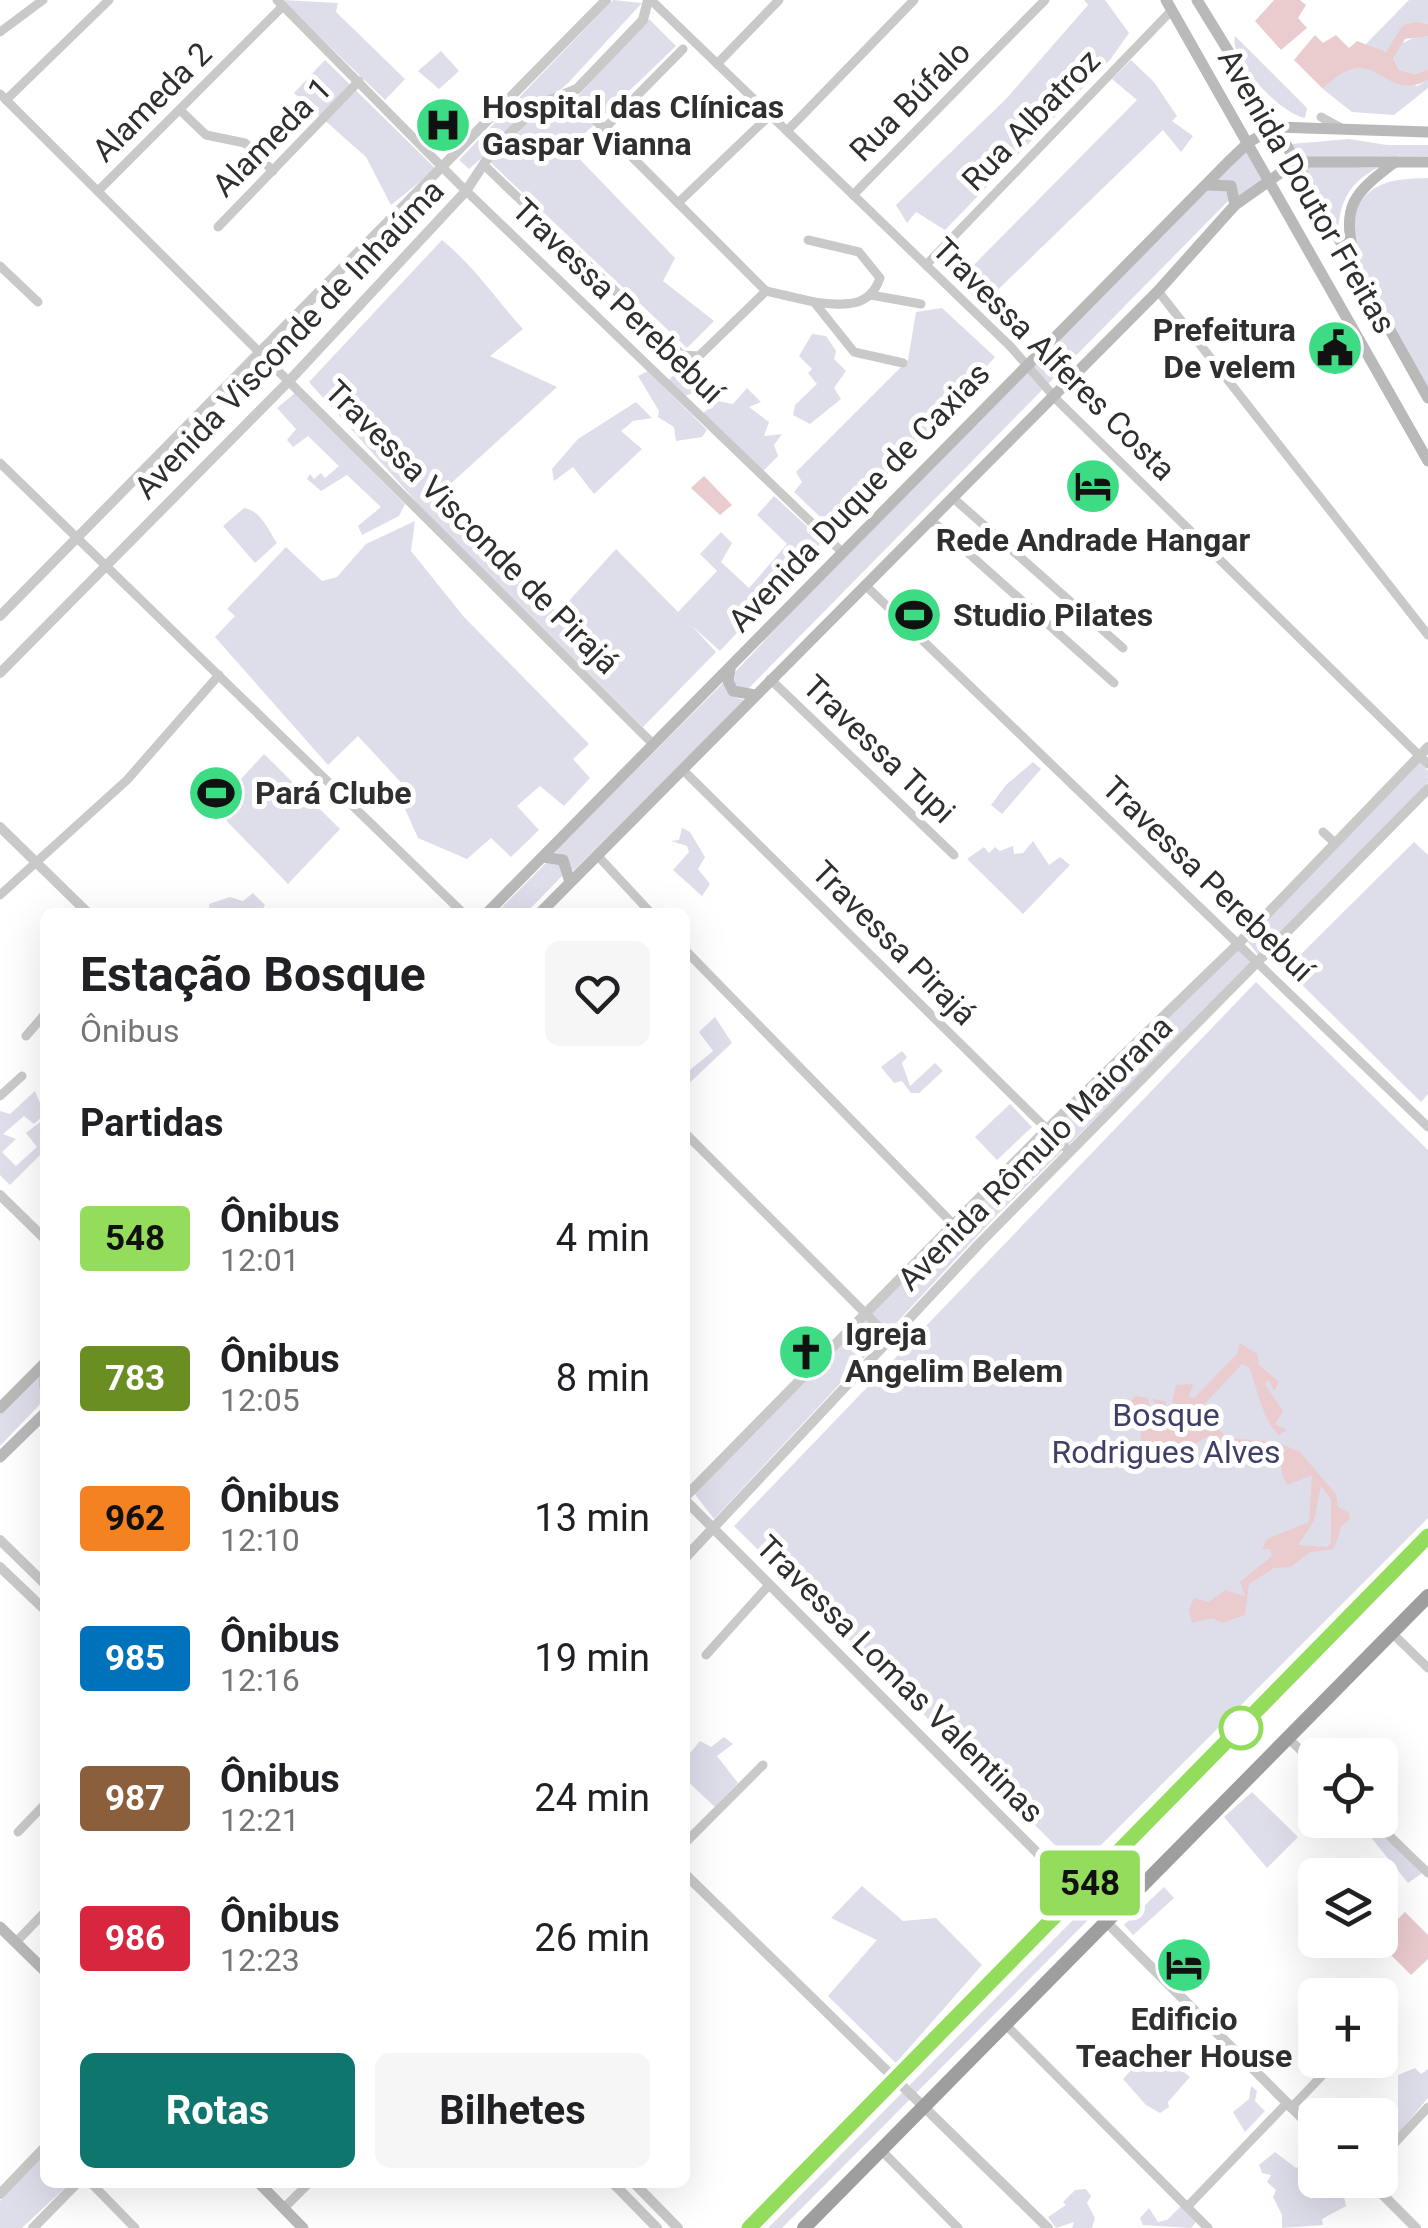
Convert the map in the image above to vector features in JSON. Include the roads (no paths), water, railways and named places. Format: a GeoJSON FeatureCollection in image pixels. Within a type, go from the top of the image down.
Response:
{"type":"FeatureCollection","features":[{"type":"Feature","properties":{"kind":"highway"},"geometry":{"type":"LineString","coordinates":[[749,2228],[1428,1536]]}},
{"type":"Feature","properties":{"kind":"highway"},"geometry":{"type":"LineString","coordinates":[[804,2228],[1428,1596]]}},
{"type":"Feature","properties":{"kind":"main road","name":"Avenida Doutor Freitas"},"geometry":{"type":"LineString","coordinates":[[1197,0],[1296,162],[1428,398]]}},
{"type":"Feature","properties":{"kind":"main road","name":"Avenida Doutor Freitas"},"geometry":{"type":"LineString","coordinates":[[1169,5],[1428,461]]}},
{"type":"Feature","properties":{"kind":"main road"},"geometry":{"type":"LineString","coordinates":[[1276,128],[1428,132]]}},
{"type":"Feature","properties":{"kind":"main road","name":"Avenida Duque de Caxias"},"geometry":{"type":"LineString","coordinates":[[492,908],[1204,186],[1249,142],[1276,128]]}},
{"type":"Feature","properties":{"kind":"main road"},"geometry":{"type":"LineString","coordinates":[[1296,162],[1428,162]]}},
{"type":"Feature","properties":{"kind":"main road","name":"Avenida Duque de Caxias"},"geometry":{"type":"LineString","coordinates":[[545,908],[1158,292],[1235,205],[1296,162]]}},
{"type":"Feature","properties":{"kind":"main road"},"geometry":{"type":"LineString","coordinates":[[1358,272],[1348,219],[1350,206],[1364,186],[1395,162]]}},
{"type":"Feature","properties":{"kind":"main road"},"geometry":{"type":"LineString","coordinates":[[1204,186],[1220,182],[1231,186],[1235,205]]}},
{"type":"Feature","properties":{"kind":"main road"},"geometry":{"type":"LineString","coordinates":[[730,669],[728,681],[734,691],[755,696]]}},
{"type":"Feature","properties":{"kind":"main road"},"geometry":{"type":"LineString","coordinates":[[543,857],[563,860],[570,882]]}},
{"type":"Feature","properties":{"kind":"main road"},"geometry":{"type":"LineString","coordinates":[[0,1408],[40,1370]]}},
{"type":"Feature","properties":{"kind":"main road"},"geometry":{"type":"LineString","coordinates":[[0,1457],[40,1418]]}},
{"type":"Feature","properties":{"kind":"main road"},"geometry":{"type":"LineString","coordinates":[[0,1927],[40,1967]]}},
{"type":"Feature","properties":{"kind":"main road"},"geometry":{"type":"LineString","coordinates":[[264,2188],[304,2228]]}},
{"type":"Feature","properties":{"kind":"street"},"geometry":{"type":"LineString","coordinates":[[0,32],[43,0]]}},
{"type":"Feature","properties":{"kind":"street"},"geometry":{"type":"LineString","coordinates":[[3,97],[108,0]]}},
{"type":"Feature","properties":{"kind":"street","name":"Avenida Visconde de Inhaúma"},"geometry":{"type":"LineString","coordinates":[[0,616],[606,0]]}},
{"type":"Feature","properties":{"kind":"street","name":"Avenida Visconde de Inhaúma"},"geometry":{"type":"LineString","coordinates":[[0,673],[289,380],[466,191],[484,165],[540,104],[569,94],[643,20],[650,0]]}},
{"type":"Feature","properties":{"kind":"street","name":"Travessa Alferes Costa"},"geometry":{"type":"LineString","coordinates":[[650,0],[926,265],[1054,396],[1425,756]]}},
{"type":"Feature","properties":{"kind":"street"},"geometry":{"type":"LineString","coordinates":[[717,64],[779,0]]}},
{"type":"Feature","properties":{"kind":"street"},"geometry":{"type":"LineString","coordinates":[[787,131],[914,0]]}},
{"type":"Feature","properties":{"kind":"street","name":"Rua Búfalo"},"geometry":{"type":"LineString","coordinates":[[852,194],[1045,0]]}},
{"type":"Feature","properties":{"kind":"street","name":"Travessa Perebebuí"},"geometry":{"type":"LineString","coordinates":[[280,3],[466,191],[842,551]]}},
{"type":"Feature","properties":{"kind":"street","name":"Alameda 2"},"geometry":{"type":"LineString","coordinates":[[99,190],[280,3]]}},
{"type":"Feature","properties":{"kind":"street","name":"Rua Albatroz"},"geometry":{"type":"LineString","coordinates":[[926,265],[1169,5]]}},
{"type":"Feature","properties":{"kind":"street"},"geometry":{"type":"LineString","coordinates":[[604,128],[683,50]]}},
{"type":"Feature","properties":{"kind":"street","name":"Alameda 1"},"geometry":{"type":"LineString","coordinates":[[218,227],[359,81]]}},
{"type":"Feature","properties":{"kind":"street"},"geometry":{"type":"LineString","coordinates":[[569,94],[766,291],[854,306],[871,294],[880,278],[859,252],[808,240]]}},
{"type":"Feature","properties":{"kind":"street","name":"Travessa Visconde de Pirajá"},"geometry":{"type":"LineString","coordinates":[[3,97],[652,744]]}},
{"type":"Feature","properties":{"kind":"street"},"geometry":{"type":"LineString","coordinates":[[180,110],[206,135],[245,144],[272,171]]}},
{"type":"Feature","properties":{"kind":"street"},"geometry":{"type":"LineString","coordinates":[[678,203],[770,115]]}},
{"type":"Feature","properties":{"kind":"street"},"geometry":{"type":"LineString","coordinates":[[1321,117],[1345,130]]}},
{"type":"Feature","properties":{"kind":"street"},"geometry":{"type":"LineString","coordinates":[[484,165],[682,355],[699,356],[766,291]]}},
{"type":"Feature","properties":{"kind":"street"},"geometry":{"type":"LineString","coordinates":[[0,266],[38,302]]}},
{"type":"Feature","properties":{"kind":"street"},"geometry":{"type":"LineString","coordinates":[[1158,292],[1428,634]]}},
{"type":"Feature","properties":{"kind":"street"},"geometry":{"type":"LineString","coordinates":[[871,294],[921,304]]}},
{"type":"Feature","properties":{"kind":"street"},"geometry":{"type":"LineString","coordinates":[[814,302],[854,352],[903,363]]}},
{"type":"Feature","properties":{"kind":"street"},"geometry":{"type":"LineString","coordinates":[[0,462],[458,908]]}},
{"type":"Feature","properties":{"kind":"street"},"geometry":{"type":"LineString","coordinates":[[952,498],[1123,648]]}},
{"type":"Feature","properties":{"kind":"street"},"geometry":{"type":"LineString","coordinates":[[930,519],[1114,684]]}},
{"type":"Feature","properties":{"kind":"street","name":"Travessa Perebebuí"},"geometry":{"type":"LineString","coordinates":[[865,586],[1428,1127]]}},
{"type":"Feature","properties":{"kind":"street"},"geometry":{"type":"LineString","coordinates":[[0,895],[38,866],[126,780],[219,676]]}},
{"type":"Feature","properties":{"kind":"street","name":"Travessa Tupi"},"geometry":{"type":"LineString","coordinates":[[770,679],[954,855]]}},
{"type":"Feature","properties":{"kind":"street","name":"Avenida Rômulo Maiorana"},"geometry":{"type":"LineString","coordinates":[[690,1493],[1046,1129],[1425,756]]}},
{"type":"Feature","properties":{"kind":"street","name":"Travessa Pirajá"},"geometry":{"type":"LineString","coordinates":[[684,770],[1070,1152]]}},
{"type":"Feature","properties":{"kind":"street","name":"Avenida Rômulo Maiorana"},"geometry":{"type":"LineString","coordinates":[[690,1553],[889,1338],[1428,789]]}},
{"type":"Feature","properties":{"kind":"street"},"geometry":{"type":"LineString","coordinates":[[0,827],[82,908]]}},
{"type":"Feature","properties":{"kind":"street"},"geometry":{"type":"LineString","coordinates":[[1323,832],[1335,844]]}},
{"type":"Feature","properties":{"kind":"street"},"geometry":{"type":"LineString","coordinates":[[596,856],[646,908]]}},
{"type":"Feature","properties":{"kind":"street"},"geometry":{"type":"LineString","coordinates":[[690,955],[954,1224]]}},
{"type":"Feature","properties":{"kind":"street"},"geometry":{"type":"LineString","coordinates":[[26,1036],[40,1020]]}},
{"type":"Feature","properties":{"kind":"street"},"geometry":{"type":"LineString","coordinates":[[0,1096],[22,1076]]}},
{"type":"Feature","properties":{"kind":"street"},"geometry":{"type":"LineString","coordinates":[[690,1138],[889,1338]]}},
{"type":"Feature","properties":{"kind":"street"},"geometry":{"type":"LineString","coordinates":[[0,1194],[40,1234]]}},
{"type":"Feature","properties":{"kind":"street","name":"Travessa Lomas Valentinas"},"geometry":{"type":"LineString","coordinates":[[690,1503],[1298,2114]]}},
{"type":"Feature","properties":{"kind":"street"},"geometry":{"type":"LineString","coordinates":[[0,1540],[40,1579]]}},
{"type":"Feature","properties":{"kind":"street"},"geometry":{"type":"LineString","coordinates":[[0,1567],[40,1605]]}},
{"type":"Feature","properties":{"kind":"street"},"geometry":{"type":"LineString","coordinates":[[706,1654],[769,1585]]}},
{"type":"Feature","properties":{"kind":"street"},"geometry":{"type":"LineString","coordinates":[[1392,1633],[1428,1668]]}},
{"type":"Feature","properties":{"kind":"street"},"geometry":{"type":"LineString","coordinates":[[1288,1738],[1298,1748]]}},
{"type":"Feature","properties":{"kind":"street"},"geometry":{"type":"LineString","coordinates":[[690,1838],[763,1765]]}},
{"type":"Feature","properties":{"kind":"street"},"geometry":{"type":"LineString","coordinates":[[18,1832],[40,1809]]}},
{"type":"Feature","properties":{"kind":"street"},"geometry":{"type":"LineString","coordinates":[[1392,1838],[1428,1873]]}},
{"type":"Feature","properties":{"kind":"street"},"geometry":{"type":"LineString","coordinates":[[690,1879],[1048,2228]]}},
{"type":"Feature","properties":{"kind":"street"},"geometry":{"type":"LineString","coordinates":[[16,1942],[40,1917]]}},
{"type":"Feature","properties":{"kind":"street"},"geometry":{"type":"LineString","coordinates":[[1006,2024],[1208,2228]]}},
{"type":"Feature","properties":{"kind":"street"},"geometry":{"type":"LineString","coordinates":[[1188,2207],[1318,2078]]}},
{"type":"Feature","properties":{"kind":"street"},"geometry":{"type":"LineString","coordinates":[[1398,2140],[1428,2107]]}},
{"type":"Feature","properties":{"kind":"street"},"geometry":{"type":"LineString","coordinates":[[882,2150],[958,2228]]}},
{"type":"Feature","properties":{"kind":"street"},"geometry":{"type":"LineString","coordinates":[[0,2194],[40,2152]]}},
{"type":"Feature","properties":{"kind":"street"},"geometry":{"type":"LineString","coordinates":[[33,2228],[72,2188]]}},
{"type":"Feature","properties":{"kind":"street"},"geometry":{"type":"LineString","coordinates":[[96,2188],[136,2228]]}},
{"type":"Feature","properties":{"kind":"street"},"geometry":{"type":"LineString","coordinates":[[284,2208],[304,2188]]}},
{"type":"Feature","properties":{"kind":"street"},"geometry":{"type":"LineString","coordinates":[[618,2188],[657,2228]]}},
{"type":"Feature","properties":{"kind":"street"},"geometry":{"type":"LineString","coordinates":[[623,2194],[628,2188]]}},
{"type":"Feature","properties":{"kind":"street"},"geometry":{"type":"LineString","coordinates":[[638,2188],[678,2228]]}},
{"type":"Feature","properties":{"kind":"street"},"geometry":{"type":"LineString","coordinates":[[1386,2198],[1416,2228]]}},
{"type":"Feature","properties":{"kind":"place","name":"Hospital das Clínicas Gaspar Vianna"},"geometry":{"type":"Point","coordinates":[443,125]}},
{"type":"Feature","properties":{"kind":"place","name":"Prefeitura De velem"},"geometry":{"type":"Point","coordinates":[1335,348]}},
{"type":"Feature","properties":{"kind":"place","name":"Rede Andrade Hangar"},"geometry":{"type":"Point","coordinates":[1093,486]}},
{"type":"Feature","properties":{"kind":"place","name":"Studio Pilates"},"geometry":{"type":"Point","coordinates":[914,615]}},
{"type":"Feature","properties":{"kind":"place","name":"Pará Clube"},"geometry":{"type":"Point","coordinates":[216,793]}},
{"type":"Feature","properties":{"kind":"place","name":"Igreja Angelim Belem"},"geometry":{"type":"Point","coordinates":[806,1352]}},
{"type":"Feature","properties":{"kind":"place","name":"Edificio Teacher House"},"geometry":{"type":"Point","coordinates":[1184,1965]}},
{"type":"Feature","properties":{"kind":"park label","name":"Bosque Rodrigues Alves"},"geometry":{"type":"Point","coordinates":[1166,1434]}}]}
